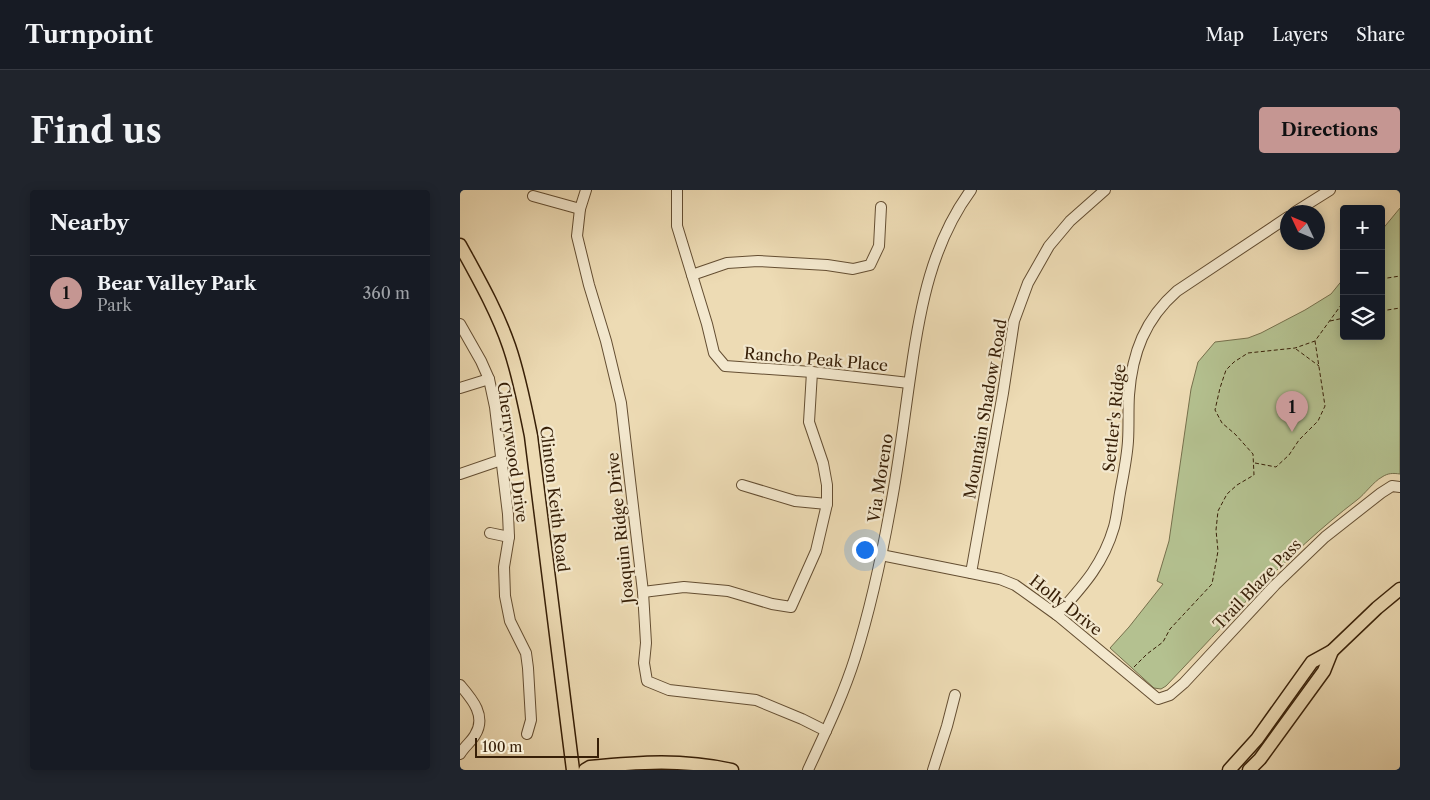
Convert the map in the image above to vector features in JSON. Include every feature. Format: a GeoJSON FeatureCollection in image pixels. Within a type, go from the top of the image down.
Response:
{"type":"FeatureCollection","features":[{"type":"Feature","properties":{"kind":"main road","name":"Clinton Keith Road"},"geometry":{"type":"LineString","coordinates":[[460,245],[490,299],[509,346],[523,392],[531,436],[573,770]]}},
{"type":"Feature","properties":{"kind":"main road"},"geometry":{"type":"LineString","coordinates":[[1229,770],[1257,738],[1312,662],[1332,650],[1400,589]]}},
{"type":"Feature","properties":{"kind":"main road"},"geometry":{"type":"LineString","coordinates":[[1249,770],[1260,759],[1324,671],[1332,650]]}},
{"type":"Feature","properties":{"kind":"main road"},"geometry":{"type":"LineString","coordinates":[[586,770],[590,767],[640,762],[667,762],[712,766],[732,770]]}},
{"type":"Feature","properties":{"kind":"street","name":"Joaquin Ridge Drive"},"geometry":{"type":"LineString","coordinates":[[586,190],[580,208],[577,236],[588,284],[606,340],[621,403],[643,592],[646,643],[644,662],[647,681],[669,690],[756,700],[826,731]]}},
{"type":"Feature","properties":{"kind":"street","name":"Rancho Peak Place"},"geometry":{"type":"LineString","coordinates":[[676,190],[678,226],[714,353],[725,366],[812,372],[909,383]]}},
{"type":"Feature","properties":{"kind":"street","name":"Via Moreno"},"geometry":{"type":"LineString","coordinates":[[808,770],[855,659],[872,598],[891,508],[919,318],[928,279],[947,230],[971,190]]}},
{"type":"Feature","properties":{"kind":"street","name":"Mountain Shadow Road"},"geometry":{"type":"LineString","coordinates":[[971,573],[1014,321],[1028,283],[1049,246],[1070,221],[1105,190]]}},
{"type":"Feature","properties":{"kind":"street"},"geometry":{"type":"LineString","coordinates":[[1306,205],[1330,190]]}},
{"type":"Feature","properties":{"kind":"street"},"geometry":{"type":"LineString","coordinates":[[533,196],[580,208]]}},
{"type":"Feature","properties":{"kind":"street"},"geometry":{"type":"LineString","coordinates":[[692,275],[727,263],[827,265],[853,269],[870,265],[879,246],[881,207]]}},
{"type":"Feature","properties":{"kind":"street","name":"Settler's Ridge"},"geometry":{"type":"LineString","coordinates":[[1057,615],[1098,566],[1114,527],[1128,442],[1129,395],[1132,370],[1141,339],[1151,319],[1165,302],[1177,292],[1280,222]]}},
{"type":"Feature","properties":{"kind":"street","name":"Cherrywood Drive"},"geometry":{"type":"LineString","coordinates":[[460,324],[489,379],[495,407],[508,514],[509,537],[504,567],[505,596],[510,621],[526,653],[531,720],[527,734]]}},
{"type":"Feature","properties":{"kind":"street"},"geometry":{"type":"LineString","coordinates":[[643,592],[684,587],[728,591],[772,604],[791,607],[816,552],[827,504],[827,485],[823,464],[809,422],[812,372]]}},
{"type":"Feature","properties":{"kind":"street"},"geometry":{"type":"LineString","coordinates":[[460,388],[489,379]]}},
{"type":"Feature","properties":{"kind":"street"},"geometry":{"type":"LineString","coordinates":[[460,474],[501,460]]}},
{"type":"Feature","properties":{"kind":"street"},"geometry":{"type":"LineString","coordinates":[[742,486],[795,501],[827,504]]}},
{"type":"Feature","properties":{"kind":"street","name":"Trail Blaze Pass"},"geometry":{"type":"LineString","coordinates":[[1158,699],[1170,696],[1275,585],[1324,537],[1381,493],[1392,486],[1400,487]]}},
{"type":"Feature","properties":{"kind":"street"},"geometry":{"type":"LineString","coordinates":[[490,533],[509,537]]}},
{"type":"Feature","properties":{"kind":"street","name":"Holly Drive"},"geometry":{"type":"LineString","coordinates":[[881,556],[1000,579],[1015,585],[1057,615],[1158,699]]}},
{"type":"Feature","properties":{"kind":"street"},"geometry":{"type":"LineString","coordinates":[[460,685],[464,697],[478,710],[480,723],[475,735],[460,754]]}},
{"type":"Feature","properties":{"kind":"street"},"geometry":{"type":"LineString","coordinates":[[933,770],[955,695]]}},
{"type":"Feature","properties":{"kind":"path"},"geometry":{"type":"LineString","coordinates":[[1385,278],[1400,276]]}},
{"type":"Feature","properties":{"kind":"path"},"geometry":{"type":"LineString","coordinates":[[1128,673],[1147,654],[1163,642],[1170,628],[1212,584],[1218,551],[1216,530],[1218,511],[1227,494],[1237,485],[1254,475],[1253,454],[1222,423],[1215,410],[1226,370],[1248,353],[1295,348],[1315,341],[1340,306]]}},
{"type":"Feature","properties":{"kind":"path"},"geometry":{"type":"LineString","coordinates":[[1385,310],[1400,308]]}},
{"type":"Feature","properties":{"kind":"path"},"geometry":{"type":"LineString","coordinates":[[1329,321],[1340,319]]}},
{"type":"Feature","properties":{"kind":"path"},"geometry":{"type":"LineString","coordinates":[[1254,463],[1276,467],[1289,456],[1298,440],[1318,421],[1325,406],[1315,341]]}},
{"type":"Feature","properties":{"kind":"path"},"geometry":{"type":"LineString","coordinates":[[1295,348],[1319,366]]}},
{"type":"Feature","properties":{"kind":"green space"},"geometry":{"type":"Polygon","coordinates":[[[1400,208],[1400,474],[1386,475],[1375,482],[1281,566],[1166,686],[1161,689],[1154,688],[1110,648],[1163,584],[1157,581],[1169,541],[1191,389],[1198,362],[1215,342],[1248,338],[1261,333],[1331,294],[1340,283],[1340,340],[1385,340],[1385,226],[1400,208]]]}},
{"type":"Feature","properties":{"kind":"place","name":"Bear Valley Park"},"geometry":{"type":"Point","coordinates":[1292,432]}}]}
